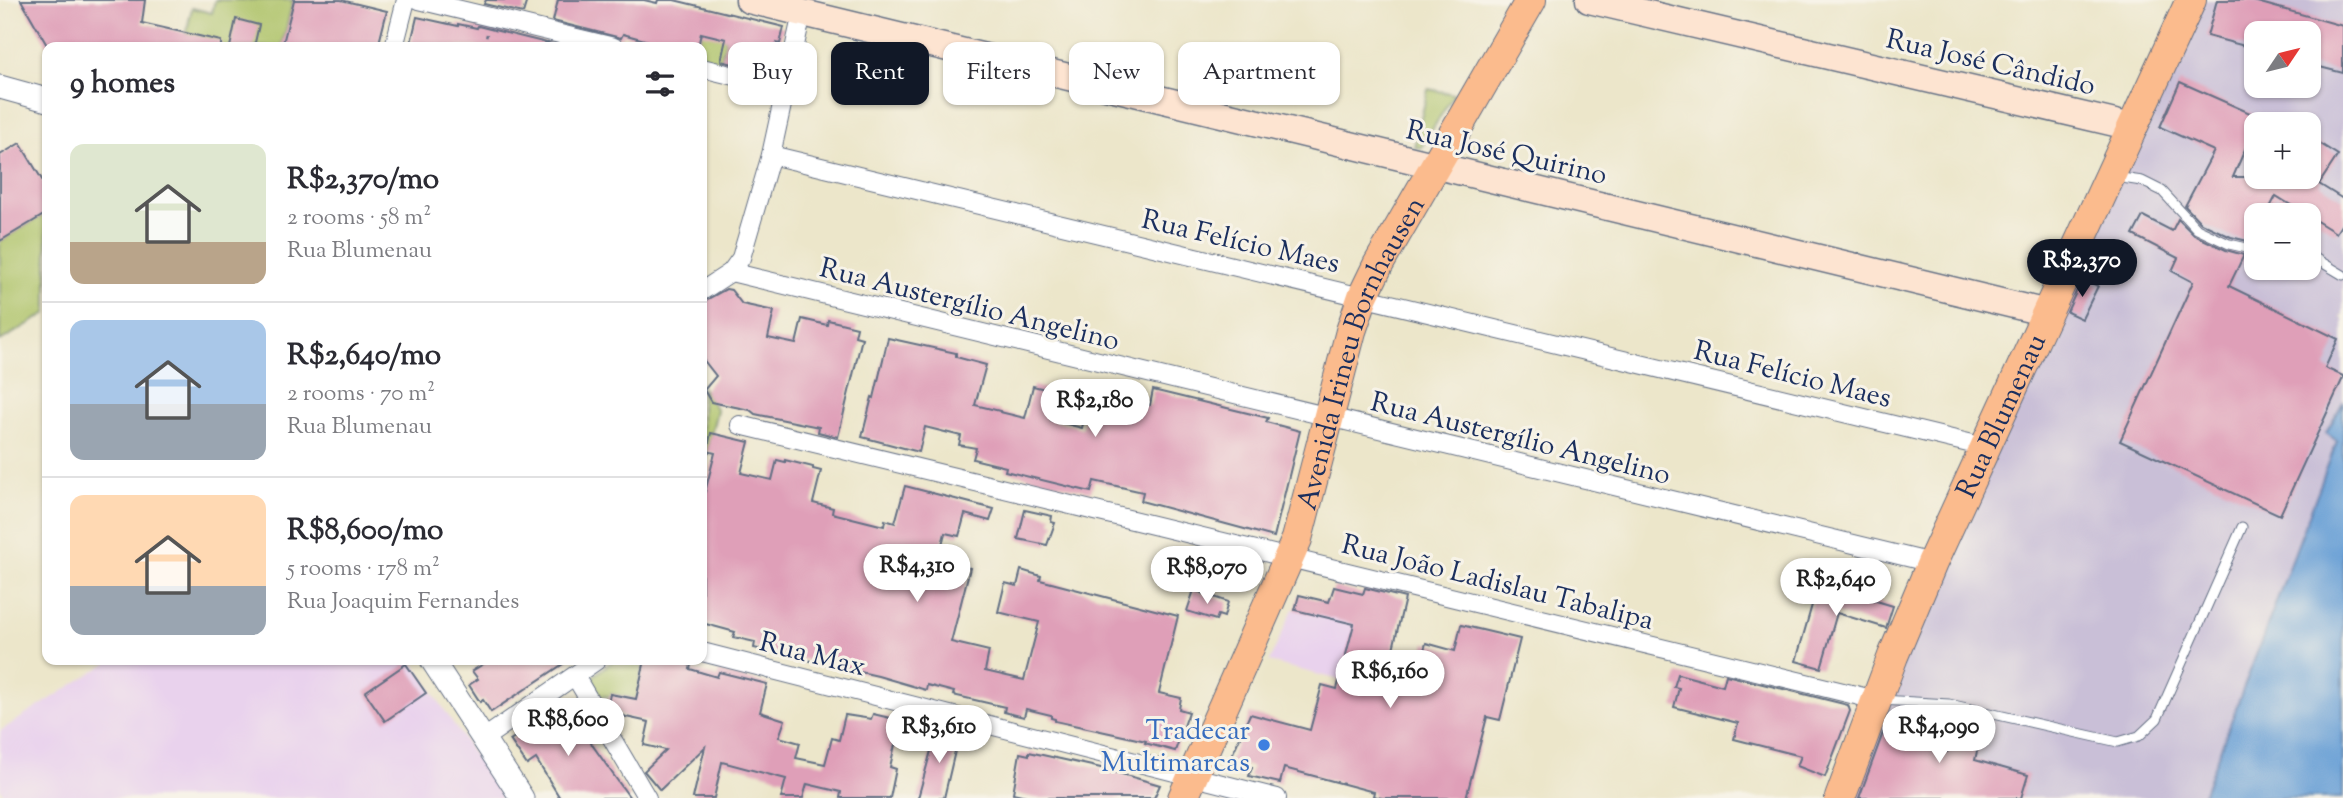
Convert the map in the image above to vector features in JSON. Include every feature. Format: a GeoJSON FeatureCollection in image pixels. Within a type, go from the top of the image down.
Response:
{"type":"FeatureCollection","features":[{"type":"Feature","properties":{"kind":"main road","name":"Rua José Quirino"},"geometry":{"type":"LineString","coordinates":[[748,0],[2047,313]]}},
{"type":"Feature","properties":{"kind":"main road","name":"Avenida Irineu Bornhausen"},"geometry":{"type":"LineString","coordinates":[[1188,787],[1290,557],[1304,518],[1363,296],[1531,0]]}},
{"type":"Feature","properties":{"kind":"main road","name":"Rua José Cândido"},"geometry":{"type":"LineString","coordinates":[[1589,0],[2132,127]]}},
{"type":"Feature","properties":{"kind":"main road","name":"Rua Blumenau"},"geometry":{"type":"LineString","coordinates":[[1840,798],[1876,700],[1932,563],[2191,0]]}},
{"type":"Feature","properties":{"kind":"street"},"geometry":{"type":"LineString","coordinates":[[395,42],[405,0]]}},
{"type":"Feature","properties":{"kind":"street"},"geometry":{"type":"LineString","coordinates":[[419,0],[593,42]]}},
{"type":"Feature","properties":{"kind":"street"},"geometry":{"type":"LineString","coordinates":[[795,42],[802,13]]}},
{"type":"Feature","properties":{"kind":"street"},"geometry":{"type":"LineString","coordinates":[[707,69],[728,74]]}},
{"type":"Feature","properties":{"kind":"street"},"geometry":{"type":"LineString","coordinates":[[0,87],[42,99]]}},
{"type":"Feature","properties":{"kind":"street"},"geometry":{"type":"LineString","coordinates":[[707,288],[731,272],[741,258],[771,155],[781,105]]}},
{"type":"Feature","properties":{"kind":"street","name":"Rua Felício Maes"},"geometry":{"type":"LineString","coordinates":[[771,155],[1985,447]]}},
{"type":"Feature","properties":{"kind":"street","name":"Rua Austergílio Angelino"},"geometry":{"type":"LineString","coordinates":[[731,272],[1932,563]]}},
{"type":"Feature","properties":{"kind":"street","name":"Rua João Ladislau Tabalipa"},"geometry":{"type":"LineString","coordinates":[[740,425],[1876,700]]}},
{"type":"Feature","properties":{"kind":"street","name":"Rua Max"},"geometry":{"type":"LineString","coordinates":[[707,653],[1188,787],[1278,798]]}},
{"type":"Feature","properties":{"kind":"street"},"geometry":{"type":"LineString","coordinates":[[435,665],[522,798]]}},
{"type":"Feature","properties":{"kind":"street"},"geometry":{"type":"LineString","coordinates":[[483,739],[590,665]]}},
{"type":"Feature","properties":{"kind":"street"},"geometry":{"type":"LineString","coordinates":[[575,676],[647,798]]}},
{"type":"Feature","properties":{"kind":"lane"},"geometry":{"type":"LineString","coordinates":[[2110,176],[2142,181],[2162,191],[2197,229],[2229,244],[2244,247]]}},
{"type":"Feature","properties":{"kind":"lane"},"geometry":{"type":"LineString","coordinates":[[2321,262],[2343,275]]}},
{"type":"Feature","properties":{"kind":"lane"},"geometry":{"type":"LineString","coordinates":[[1876,700],[1949,704],[2118,742],[2139,736],[2157,719],[2242,527]]}},
{"type":"Feature","properties":{"kind":"shaded area"},"geometry":{"type":"Polygon","coordinates":[[[2197,0],[2343,0],[2343,403],[2326,433],[2337,440],[2202,798],[1848,798],[1898,657],[2197,0]]]}},
{"type":"Feature","properties":{"kind":"shaded area"},"geometry":{"type":"Polygon","coordinates":[[[1293,609],[1355,624],[1340,680],[1269,662],[1293,609]]]}},
{"type":"Feature","properties":{"kind":"shaded area"},"geometry":{"type":"Polygon","coordinates":[[[104,665],[415,665],[502,798],[6,798],[0,788],[0,731],[104,665]]]}},
{"type":"Feature","properties":{"kind":"green space"},"geometry":{"type":"Polygon","coordinates":[[[215,0],[293,0],[283,42],[210,42],[186,34],[192,8],[212,13],[215,0]]]}},
{"type":"Feature","properties":{"kind":"green space"},"geometry":{"type":"Polygon","coordinates":[[[703,25],[726,39],[720,63],[707,60],[707,42],[699,42],[703,25]]]}},
{"type":"Feature","properties":{"kind":"green space"},"geometry":{"type":"Polygon","coordinates":[[[1428,89],[1454,94],[1421,148],[1414,147],[1428,89]]]}},
{"type":"Feature","properties":{"kind":"green space"},"geometry":{"type":"Polygon","coordinates":[[[42,216],[42,316],[0,341],[0,241],[42,216]]]}},
{"type":"Feature","properties":{"kind":"green space"},"geometry":{"type":"Polygon","coordinates":[[[707,395],[717,410],[707,452],[707,395]]]}},
{"type":"Feature","properties":{"kind":"green space"},"geometry":{"type":"Polygon","coordinates":[[[608,665],[644,665],[638,689],[661,695],[649,702],[611,694],[610,697],[600,696],[592,677],[608,665]]]}},
{"type":"Feature","properties":{"kind":"water"},"geometry":{"type":"Polygon","coordinates":[[[2343,403],[2343,798],[2202,798],[2337,441],[2326,433],[2343,403]]]}},
{"type":"Feature","properties":{"kind":"building"},"geometry":{"type":"Polygon","coordinates":[[[21,0],[145,0],[142,23],[221,41],[221,42],[45,42],[21,0]]]}},
{"type":"Feature","properties":{"kind":"building"},"geometry":{"type":"Polygon","coordinates":[[[294,0],[341,0],[387,11],[379,42],[283,42],[294,0]]]}},
{"type":"Feature","properties":{"kind":"building"},"geometry":{"type":"Polygon","coordinates":[[[486,0],[527,0],[523,13],[484,4],[486,0]]]}},
{"type":"Feature","properties":{"kind":"building"},"geometry":{"type":"Polygon","coordinates":[[[558,0],[644,0],[657,3],[658,0],[674,0],[784,27],[780,42],[728,42],[728,63],[721,61],[726,39],[701,33],[699,42],[648,42],[623,34],[621,38],[553,21],[558,0]]]}},
{"type":"Feature","properties":{"kind":"building"},"geometry":{"type":"Polygon","coordinates":[[[2217,0],[2250,0],[2343,26],[2343,73],[2321,67],[2321,21],[2244,21],[2244,46],[2207,36],[2217,0]]]}},
{"type":"Feature","properties":{"kind":"building"},"geometry":{"type":"Polygon","coordinates":[[[417,17],[458,26],[478,26],[543,42],[411,42],[417,17]]]}},
{"type":"Feature","properties":{"kind":"building"},"geometry":{"type":"Polygon","coordinates":[[[236,19],[259,25],[255,42],[231,42],[236,19]]]}},
{"type":"Feature","properties":{"kind":"building"},"geometry":{"type":"Polygon","coordinates":[[[2180,82],[2248,112],[2244,112],[2244,152],[2233,177],[2244,177],[2244,189],[2321,189],[2321,185],[2343,199],[2343,222],[2336,233],[2321,224],[2321,203],[2287,203],[2276,196],[2272,203],[2244,203],[2244,240],[2201,223],[2185,206],[2214,151],[2160,127],[2180,82]]]}},
{"type":"Feature","properties":{"kind":"building"},"geometry":{"type":"Polygon","coordinates":[[[20,143],[42,180],[42,216],[0,241],[0,155],[20,143]]]}},
{"type":"Feature","properties":{"kind":"building"},"geometry":{"type":"Polygon","coordinates":[[[2321,144],[2338,155],[2321,181],[2321,144]]]}},
{"type":"Feature","properties":{"kind":"building"},"geometry":{"type":"Polygon","coordinates":[[[2143,216],[2172,231],[2178,219],[2194,235],[2244,255],[2229,286],[2338,339],[2325,368],[2343,378],[2280,515],[2120,441],[2193,282],[2172,271],[2178,258],[2133,235],[2143,216]]]}},
{"type":"Feature","properties":{"kind":"building"},"geometry":{"type":"Polygon","coordinates":[[[2082,279],[2098,286],[2082,319],[2067,312],[2082,279]]]}},
{"type":"Feature","properties":{"kind":"building"},"geometry":{"type":"Polygon","coordinates":[[[726,289],[731,290],[742,304],[774,311],[768,338],[796,344],[802,319],[827,325],[828,320],[857,327],[855,336],[862,338],[838,437],[818,432],[819,427],[711,402],[707,395],[707,386],[716,376],[707,364],[707,299],[726,289]]]}},
{"type":"Feature","properties":{"kind":"building"},"geometry":{"type":"Polygon","coordinates":[[[888,338],[956,353],[956,357],[986,365],[975,405],[1025,418],[1033,386],[1057,392],[1051,420],[1082,428],[1091,390],[1150,405],[1153,390],[1268,418],[1266,422],[1300,431],[1274,537],[1141,501],[1143,492],[1094,481],[1091,492],[1005,471],[1006,467],[973,459],[976,448],[959,445],[961,436],[925,427],[919,452],[862,437],[888,338]]]}},
{"type":"Feature","properties":{"kind":"building"},"geometry":{"type":"Polygon","coordinates":[[[711,433],[749,442],[741,473],[772,480],[777,460],[813,467],[821,471],[813,503],[833,508],[832,513],[884,526],[885,520],[895,523],[905,486],[994,509],[990,521],[965,514],[959,536],[945,533],[938,560],[970,568],[951,642],[989,651],[985,671],[1024,680],[1039,622],[998,612],[1005,583],[1017,586],[1021,570],[1041,576],[1040,580],[1178,616],[1159,693],[1181,698],[1179,709],[1189,712],[1175,751],[1145,743],[1146,741],[1055,721],[1051,715],[1026,709],[1024,717],[1004,712],[1005,707],[953,695],[954,692],[927,685],[926,690],[878,676],[754,648],[755,642],[733,637],[735,632],[707,624],[707,484],[715,453],[707,451],[711,433]]]}},
{"type":"Feature","properties":{"kind":"building"},"geometry":{"type":"Polygon","coordinates":[[[1025,510],[1052,516],[1051,522],[1055,523],[1047,545],[1018,539],[1025,510]]]}},
{"type":"Feature","properties":{"kind":"building"},"geometry":{"type":"Polygon","coordinates":[[[1831,575],[1847,579],[1843,591],[1893,606],[1886,628],[1837,613],[1821,668],[1796,661],[1816,591],[1826,593],[1831,575]]]}},
{"type":"Feature","properties":{"kind":"building"},"geometry":{"type":"Polygon","coordinates":[[[1334,587],[1363,594],[1365,588],[1405,598],[1385,683],[1413,690],[1426,643],[1455,651],[1461,625],[1520,639],[1500,720],[1487,717],[1466,798],[1382,798],[1373,796],[1374,792],[1284,768],[1280,783],[1249,776],[1252,767],[1229,762],[1250,714],[1310,730],[1322,685],[1337,689],[1354,624],[1295,610],[1299,595],[1329,602],[1334,587]]]}},
{"type":"Feature","properties":{"kind":"building"},"geometry":{"type":"Polygon","coordinates":[[[1194,590],[1228,602],[1224,617],[1218,615],[1216,620],[1187,611],[1194,590]]]}},
{"type":"Feature","properties":{"kind":"building"},"geometry":{"type":"Polygon","coordinates":[[[407,665],[426,693],[385,721],[365,692],[407,665]]]}},
{"type":"Feature","properties":{"kind":"building"},"geometry":{"type":"Polygon","coordinates":[[[482,665],[562,665],[491,712],[483,700],[480,702],[469,685],[478,679],[472,671],[482,665]]]}},
{"type":"Feature","properties":{"kind":"building"},"geometry":{"type":"Polygon","coordinates":[[[644,665],[691,665],[690,669],[717,677],[719,672],[767,684],[760,712],[785,720],[779,737],[800,743],[796,758],[825,764],[832,738],[839,740],[845,715],[871,719],[873,714],[907,722],[903,742],[896,740],[890,767],[896,769],[890,798],[840,798],[841,792],[807,784],[803,798],[781,798],[786,779],[722,762],[714,798],[693,798],[705,747],[660,790],[644,771],[666,750],[644,745],[649,722],[626,717],[607,707],[610,694],[636,699],[644,665]]]}},
{"type":"Feature","properties":{"kind":"building"},"geometry":{"type":"Polygon","coordinates":[[[1678,674],[1723,686],[1726,675],[1848,705],[1850,711],[1825,777],[1797,766],[1801,756],[1734,739],[1738,723],[1674,707],[1679,688],[1674,687],[1678,674]]]}},
{"type":"Feature","properties":{"kind":"building"},"geometry":{"type":"Polygon","coordinates":[[[562,702],[630,798],[560,798],[536,759],[527,765],[510,740],[553,713],[550,710],[562,702]]]}},
{"type":"Feature","properties":{"kind":"building"},"geometry":{"type":"Polygon","coordinates":[[[1930,710],[1951,712],[1984,721],[1975,760],[2028,775],[2021,798],[1859,798],[1883,733],[1948,752],[1916,722],[1930,710]]]}},
{"type":"Feature","properties":{"kind":"building"},"geometry":{"type":"Polygon","coordinates":[[[937,729],[959,734],[944,798],[918,798],[937,729]]]}},
{"type":"Feature","properties":{"kind":"building"},"geometry":{"type":"Polygon","coordinates":[[[1029,752],[1160,785],[1154,798],[1035,798],[1013,793],[1020,753],[1029,755],[1029,752]]]}},
{"type":"Feature","properties":{"kind":"place","name":"Tradecar Multimarcas"},"geometry":{"type":"Point","coordinates":[1264,745]}}]}
